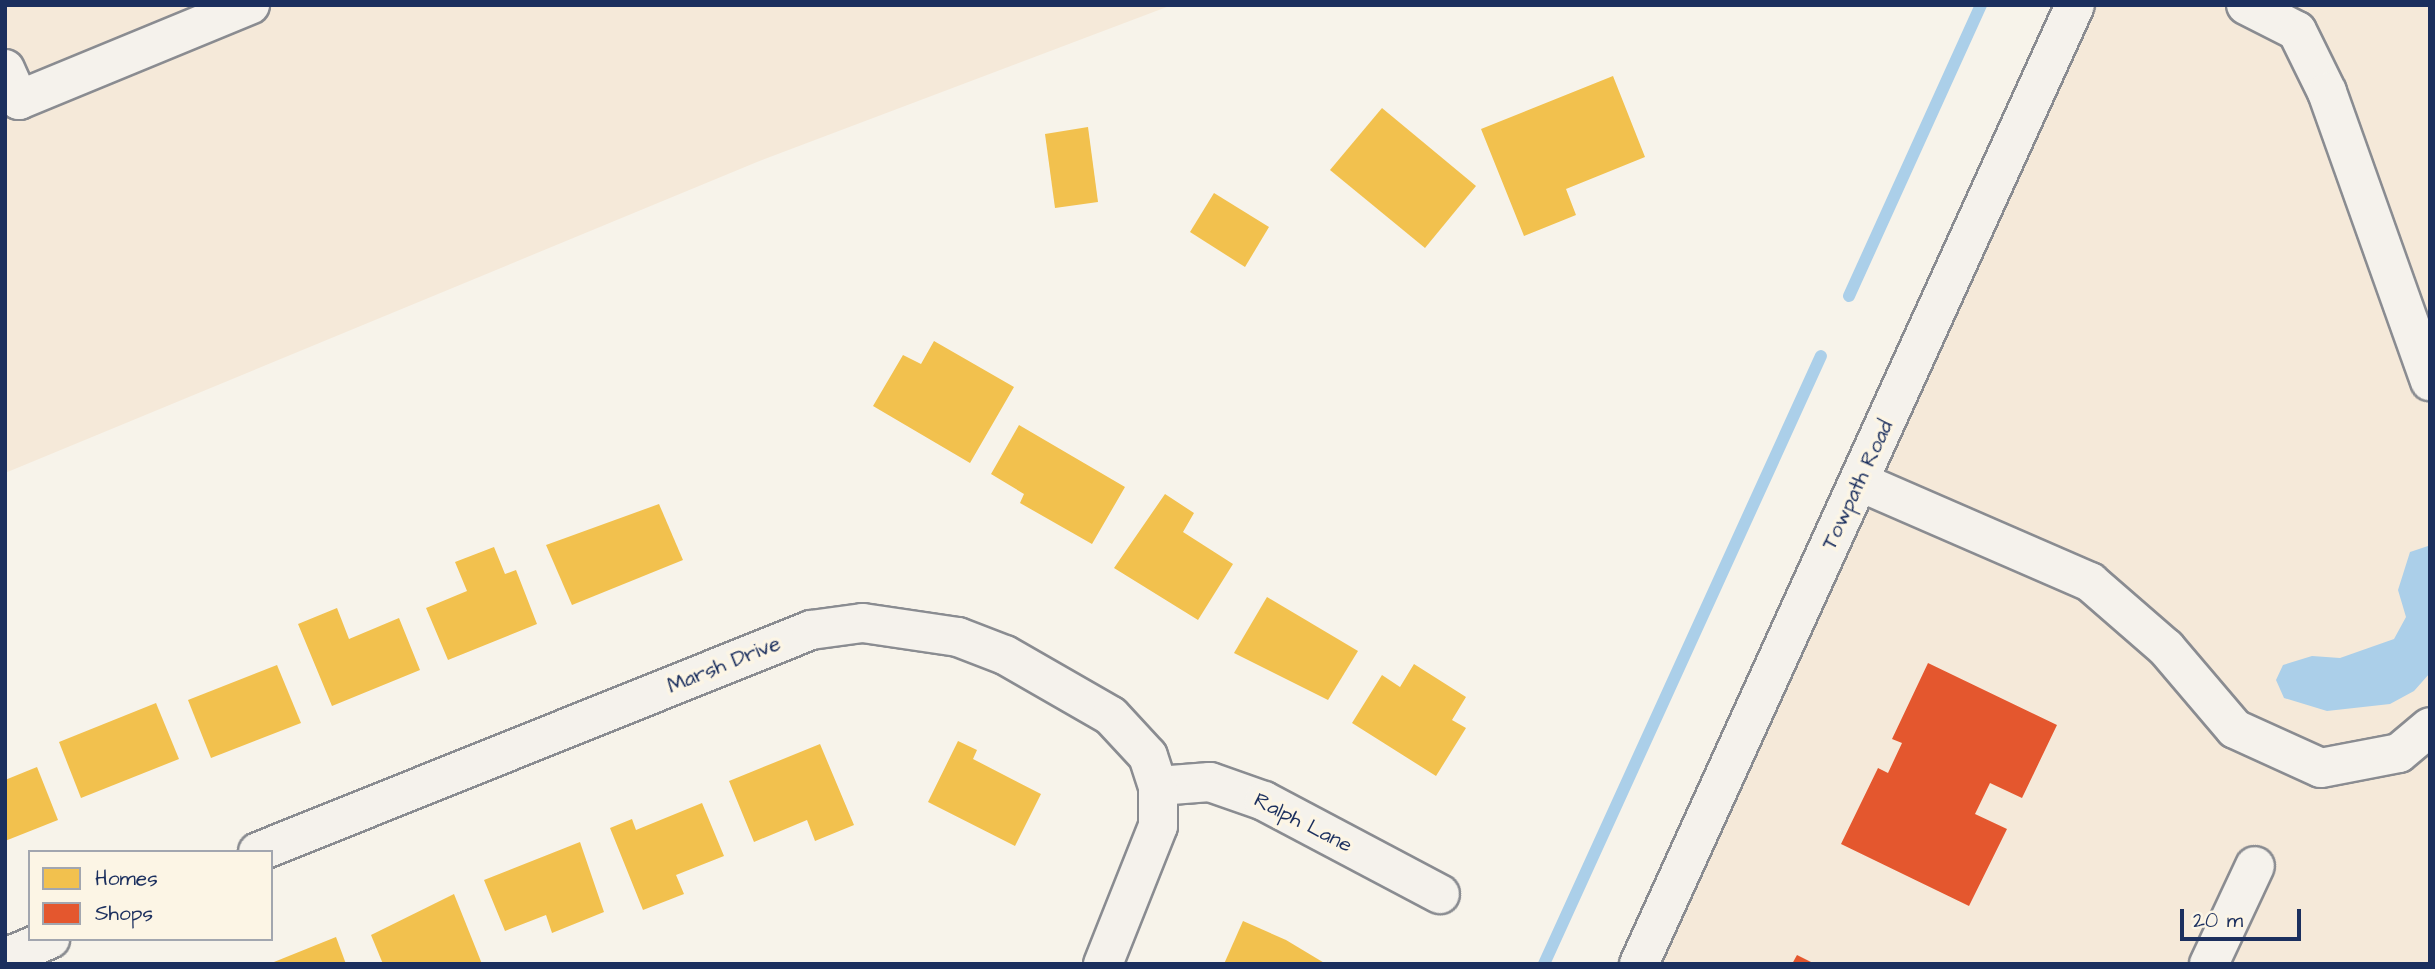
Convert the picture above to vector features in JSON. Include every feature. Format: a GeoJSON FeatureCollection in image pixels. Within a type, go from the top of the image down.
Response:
{"type":"FeatureCollection","features":[{"type":"Feature","properties":{"kind":"street"},"geometry":{"type":"LineString","coordinates":[[10,92],[250,5]]}},
{"type":"Feature","properties":{"kind":"street","name":"Towpath Road"},"geometry":{"type":"LineString","coordinates":[[1639,964],[2075,5]]}},
{"type":"Feature","properties":{"kind":"street"},"geometry":{"type":"LineString","coordinates":[[2246,5],[2297,32],[2327,92],[2430,381]]}},
{"type":"Feature","properties":{"kind":"street"},"geometry":{"type":"LineString","coordinates":[[1860,482],[2090,582],[2166,648],[2235,729],[2321,768],[2399,753],[2430,727]]}},
{"type":"Feature","properties":{"kind":"street","name":"Marsh Drive"},"geometry":{"type":"LineString","coordinates":[[263,850],[811,630],[863,623],[958,637],[1005,655],[1111,716],[1148,756],[1158,786]]}},
{"type":"Feature","properties":{"kind":"street","name":"Ralph Lane"},"geometry":{"type":"LineString","coordinates":[[1158,786],[1210,782],[1264,801],[1440,894]]}},
{"type":"Feature","properties":{"kind":"street"},"geometry":{"type":"LineString","coordinates":[[1103,964],[1158,826],[1158,786]]}},
{"type":"Feature","properties":{"kind":"street"},"geometry":{"type":"LineString","coordinates":[[2209,964],[2255,866]]}},
{"type":"Feature","properties":{"kind":"street"},"geometry":{"type":"LineString","coordinates":[[5,958],[45,941]]}},
{"type":"Feature","properties":{"kind":"shaded area"},"geometry":{"type":"Polygon","coordinates":[[[5,5],[1172,5],[757,162],[5,473],[5,5]]]}},
{"type":"Feature","properties":{"kind":"shaded area"},"geometry":{"type":"Polygon","coordinates":[[[2075,5],[2430,5],[2430,964],[1639,964],[2075,5]]]}},
{"type":"Feature","properties":{"kind":"water"},"geometry":{"type":"Polygon","coordinates":[[[2430,536],[2430,673],[2414,691],[2390,704],[2327,711],[2284,698],[2276,680],[2283,665],[2312,656],[2340,658],[2394,639],[2406,617],[2398,590],[2410,552],[2428,546],[2430,536]]]}},
{"type":"Feature","properties":{"kind":"building: Homes"},"geometry":{"type":"Polygon","coordinates":[[[1613,76],[1645,157],[1566,189],[1576,215],[1524,236],[1481,129],[1613,76]]]}},
{"type":"Feature","properties":{"kind":"building: Homes"},"geometry":{"type":"Polygon","coordinates":[[[1382,108],[1476,186],[1425,248],[1330,170],[1382,108]]]}},
{"type":"Feature","properties":{"kind":"building: Homes"},"geometry":{"type":"Polygon","coordinates":[[[1088,127],[1098,202],[1055,208],[1045,134],[1088,127]]]}},
{"type":"Feature","properties":{"kind":"building: Homes"},"geometry":{"type":"Polygon","coordinates":[[[1214,193],[1269,227],[1245,267],[1190,232],[1214,193]]]}},
{"type":"Feature","properties":{"kind":"building: Homes"},"geometry":{"type":"Polygon","coordinates":[[[934,341],[1014,387],[970,463],[873,406],[903,355],[921,364],[934,341]]]}},
{"type":"Feature","properties":{"kind":"building: Homes"},"geometry":{"type":"Polygon","coordinates":[[[1019,425],[1125,487],[1092,544],[1020,503],[1024,494],[991,474],[1019,425]]]}},
{"type":"Feature","properties":{"kind":"building: Homes"},"geometry":{"type":"Polygon","coordinates":[[[1165,494],[1194,513],[1183,532],[1233,564],[1198,620],[1114,568],[1165,494]]]}},
{"type":"Feature","properties":{"kind":"building: Homes"},"geometry":{"type":"Polygon","coordinates":[[[659,504],[683,560],[572,605],[546,545],[659,504]]]}},
{"type":"Feature","properties":{"kind":"building: Homes"},"geometry":{"type":"Polygon","coordinates":[[[494,547],[505,574],[516,570],[537,624],[448,660],[426,608],[467,591],[455,562],[494,547]]]}},
{"type":"Feature","properties":{"kind":"building: Homes"},"geometry":{"type":"Polygon","coordinates":[[[1267,597],[1358,651],[1328,700],[1234,653],[1267,597]]]}},
{"type":"Feature","properties":{"kind":"building: Homes"},"geometry":{"type":"Polygon","coordinates":[[[337,608],[349,639],[399,618],[420,670],[332,706],[298,624],[337,608]]]}},
{"type":"Feature","properties":{"kind":"building: Homes"},"geometry":{"type":"Polygon","coordinates":[[[1414,664],[1466,697],[1452,720],[1466,728],[1436,776],[1352,723],[1382,675],[1400,687],[1414,664]]]}},
{"type":"Feature","properties":{"kind":"building: Homes"},"geometry":{"type":"Polygon","coordinates":[[[277,665],[301,723],[211,758],[188,700],[277,665]]]}},
{"type":"Feature","properties":{"kind":"building: Homes"},"geometry":{"type":"Polygon","coordinates":[[[156,703],[179,759],[81,798],[59,742],[156,703]]]}},
{"type":"Feature","properties":{"kind":"building: Homes"},"geometry":{"type":"Polygon","coordinates":[[[958,741],[977,750],[973,759],[1041,794],[1015,846],[928,802],[958,741]]]}},
{"type":"Feature","properties":{"kind":"building: Homes"},"geometry":{"type":"Polygon","coordinates":[[[820,744],[854,825],[815,841],[807,820],[754,842],[729,781],[820,744]]]}},
{"type":"Feature","properties":{"kind":"building: Homes"},"geometry":{"type":"Polygon","coordinates":[[[37,767],[58,820],[5,841],[5,780],[37,767]]]}},
{"type":"Feature","properties":{"kind":"building: Homes"},"geometry":{"type":"Polygon","coordinates":[[[702,803],[724,856],[676,875],[684,894],[643,910],[610,828],[632,819],[636,830],[702,803]]]}},
{"type":"Feature","properties":{"kind":"building: Homes"},"geometry":{"type":"Polygon","coordinates":[[[580,842],[604,912],[552,933],[546,915],[505,931],[484,880],[580,842]]]}},
{"type":"Feature","properties":{"kind":"building: Homes"},"geometry":{"type":"Polygon","coordinates":[[[454,894],[482,964],[383,964],[371,935],[454,894]]]}},
{"type":"Feature","properties":{"kind":"building: Homes"},"geometry":{"type":"Polygon","coordinates":[[[1243,921],[1286,940],[1326,964],[1224,964],[1243,921]]]}},
{"type":"Feature","properties":{"kind":"building: Homes"},"geometry":{"type":"Polygon","coordinates":[[[336,937],[346,964],[269,964],[336,937]]]}},
{"type":"Feature","properties":{"kind":"building: Shops"},"geometry":{"type":"Polygon","coordinates":[[[1928,663],[2057,725],[2022,798],[1990,783],[1975,814],[2007,829],[1969,906],[1841,844],[1878,768],[1888,773],[1902,743],[1892,739],[1928,663]]]}},
{"type":"Feature","properties":{"kind":"building: Shops"},"geometry":{"type":"Polygon","coordinates":[[[1797,955],[1815,964],[1792,964],[1797,955]]]}},
{"type":"Feature","properties":{"kind":"waterway"},"geometry":{"type":"LineString","coordinates":[[1849,296],[1981,5]]}},
{"type":"Feature","properties":{"kind":"waterway"},"geometry":{"type":"LineString","coordinates":[[1544,964],[1821,356]]}}]}
